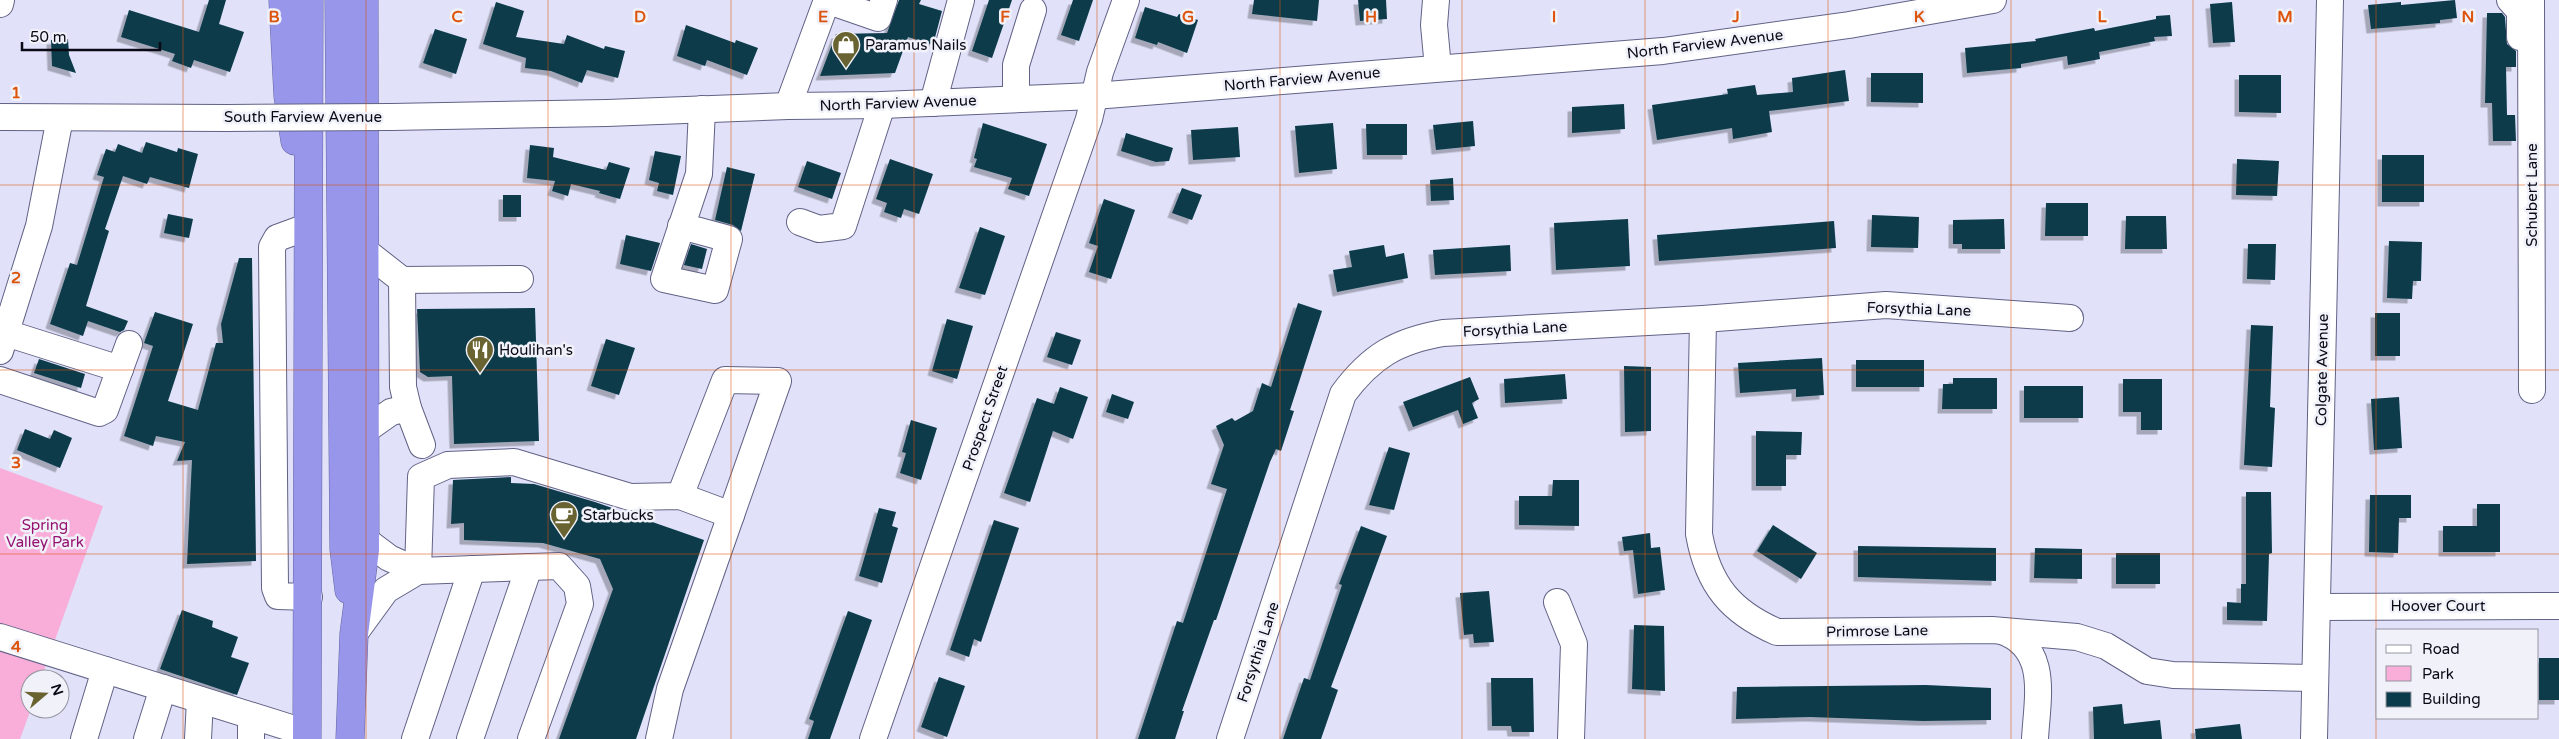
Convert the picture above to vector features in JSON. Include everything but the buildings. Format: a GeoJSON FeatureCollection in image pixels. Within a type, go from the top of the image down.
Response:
{"type":"FeatureCollection","features":[{"type":"Feature","properties":{"kind":"highway"},"geometry":{"type":"LineString","coordinates":[[283,0],[288,96],[307,221]]}},
{"type":"Feature","properties":{"kind":"highway"},"geometry":{"type":"LineString","coordinates":[[307,736],[309,597],[307,221],[310,91],[309,0]]}},
{"type":"Feature","properties":{"kind":"highway"},"geometry":{"type":"LineString","coordinates":[[339,0],[344,549],[354,634]]}},
{"type":"Feature","properties":{"kind":"highway"},"geometry":{"type":"LineString","coordinates":[[350,739],[354,634],[365,540],[364,0]]}},
{"type":"Feature","properties":{"kind":"street"},"geometry":{"type":"LineString","coordinates":[[0,4],[1,0]]}},
{"type":"Feature","properties":{"kind":"street"},"geometry":{"type":"LineString","coordinates":[[788,106],[826,0],[878,18],[884,0]]}},
{"type":"Feature","properties":{"kind":"street"},"geometry":{"type":"LineString","coordinates":[[933,103],[961,0]]}},
{"type":"Feature","properties":{"kind":"street","name":"Prospect Street"},"geometry":{"type":"LineString","coordinates":[[873,739],[1089,119],[1094,96],[1126,0]]}},
{"type":"Feature","properties":{"kind":"street"},"geometry":{"type":"LineString","coordinates":[[1436,0],[1434,24],[1438,68]]}},
{"type":"Feature","properties":{"kind":"street","name":"North Farview Avenue"},"geometry":{"type":"LineString","coordinates":[[607,113],[788,106],[882,105],[1094,96],[1438,68],[1573,60],[1662,51],[1849,25],[1993,0]]}},
{"type":"Feature","properties":{"kind":"street","name":"Colgate Avenue"},"geometry":{"type":"LineString","coordinates":[[2314,739],[2330,0]]}},
{"type":"Feature","properties":{"kind":"street"},"geometry":{"type":"LineString","coordinates":[[2510,0],[2518,8],[2521,17],[2518,107]]}},
{"type":"Feature","properties":{"kind":"street","name":"Schubert Lane"},"geometry":{"type":"LineString","coordinates":[[2531,0],[2532,390]]}},
{"type":"Feature","properties":{"kind":"street"},"geometry":{"type":"LineString","coordinates":[[1016,99],[1016,65],[1033,10]]}},
{"type":"Feature","properties":{"kind":"street"},"geometry":{"type":"LineString","coordinates":[[800,222],[818,229],[843,226],[882,105]]}},
{"type":"Feature","properties":{"kind":"street"},"geometry":{"type":"LineString","coordinates":[[681,226],[699,174],[702,109]]}},
{"type":"Feature","properties":{"kind":"street","name":"South Farview Avenue"},"geometry":{"type":"LineString","coordinates":[[0,118],[227,118],[607,113]]}},
{"type":"Feature","properties":{"kind":"street"},"geometry":{"type":"LineString","coordinates":[[60,118],[39,226],[3,342],[120,369]]}},
{"type":"Feature","properties":{"kind":"street"},"geometry":{"type":"LineString","coordinates":[[307,221],[276,238],[272,247],[275,588],[278,596],[309,597]]}},
{"type":"Feature","properties":{"kind":"street"},"geometry":{"type":"LineString","coordinates":[[365,251],[402,280],[520,279]]}},
{"type":"Feature","properties":{"kind":"street"},"geometry":{"type":"LineString","coordinates":[[402,280],[403,387],[408,408],[422,445]]}},
{"type":"Feature","properties":{"kind":"street","name":"Forsythia Lane"},"geometry":{"type":"LineString","coordinates":[[1230,739],[1343,394],[1357,375],[1376,357],[1399,344],[1419,337],[1443,333],[1702,319],[1886,305],[2070,318]]}},
{"type":"Feature","properties":{"kind":"street","name":"Primrose Lane"},"geometry":{"type":"LineString","coordinates":[[1702,319],[1699,534],[1703,556],[1711,576],[1724,595],[1739,611],[1756,623],[1777,632],[1999,630],[2077,637],[2106,646],[2147,671],[2173,675],[2315,678]]}},
{"type":"Feature","properties":{"kind":"street"},"geometry":{"type":"LineString","coordinates":[[0,380],[99,413],[105,410],[129,344]]}},
{"type":"Feature","properties":{"kind":"street"},"geometry":{"type":"LineString","coordinates":[[659,739],[670,689],[722,512],[778,382],[725,380],[680,496]]}},
{"type":"Feature","properties":{"kind":"street"},"geometry":{"type":"LineString","coordinates":[[364,430],[391,412],[408,408]]}},
{"type":"Feature","properties":{"kind":"street"},"geometry":{"type":"LineString","coordinates":[[274,441],[309,440]]}},
{"type":"Feature","properties":{"kind":"street"},"geometry":{"type":"LineString","coordinates":[[418,571],[421,477],[448,465],[514,462],[630,497],[680,496],[722,512]]}},
{"type":"Feature","properties":{"kind":"street"},"geometry":{"type":"LineString","coordinates":[[365,540],[389,558],[418,571],[559,566],[577,586],[580,604],[531,739]]}},
{"type":"Feature","properties":{"kind":"street"},"geometry":{"type":"LineString","coordinates":[[470,739],[529,567]]}},
{"type":"Feature","properties":{"kind":"street"},"geometry":{"type":"LineString","coordinates":[[415,739],[472,569]]}},
{"type":"Feature","properties":{"kind":"street"},"geometry":{"type":"LineString","coordinates":[[354,634],[386,590],[418,571]]}},
{"type":"Feature","properties":{"kind":"street"},"geometry":{"type":"LineString","coordinates":[[1557,602],[1574,644],[1572,739]]}},
{"type":"Feature","properties":{"kind":"street","name":"Hoover Court"},"geometry":{"type":"LineString","coordinates":[[2318,607],[2559,606]]}},
{"type":"Feature","properties":{"kind":"street"},"geometry":{"type":"LineString","coordinates":[[1999,630],[2013,635],[2025,645],[2033,657],[2037,680],[2035,739]]}},
{"type":"Feature","properties":{"kind":"street"},"geometry":{"type":"LineString","coordinates":[[0,637],[200,700],[251,727],[307,736]]}},
{"type":"Feature","properties":{"kind":"street"},"geometry":{"type":"LineString","coordinates":[[84,739],[105,670]]}},
{"type":"Feature","properties":{"kind":"street"},"geometry":{"type":"LineString","coordinates":[[147,739],[163,688]]}},
{"type":"Feature","properties":{"kind":"street"},"geometry":{"type":"LineString","coordinates":[[198,739],[200,700]]}},
{"type":"Feature","properties":{"kind":"green space","name":"Spring Valley Park"},"geometry":{"type":"Polygon","coordinates":[[[0,468],[103,506],[45,669],[20,669],[20,719],[27,719],[20,739],[0,739],[0,468]]]}},
{"type":"Feature","properties":{"kind":"place","name":"Paramus Nails"},"geometry":{"type":"Point","coordinates":[846,69]}},
{"type":"Feature","properties":{"kind":"place","name":"Houlihan's"},"geometry":{"type":"Point","coordinates":[480,374]}},
{"type":"Feature","properties":{"kind":"place","name":"Starbucks"},"geometry":{"type":"Point","coordinates":[564,539]}}]}
